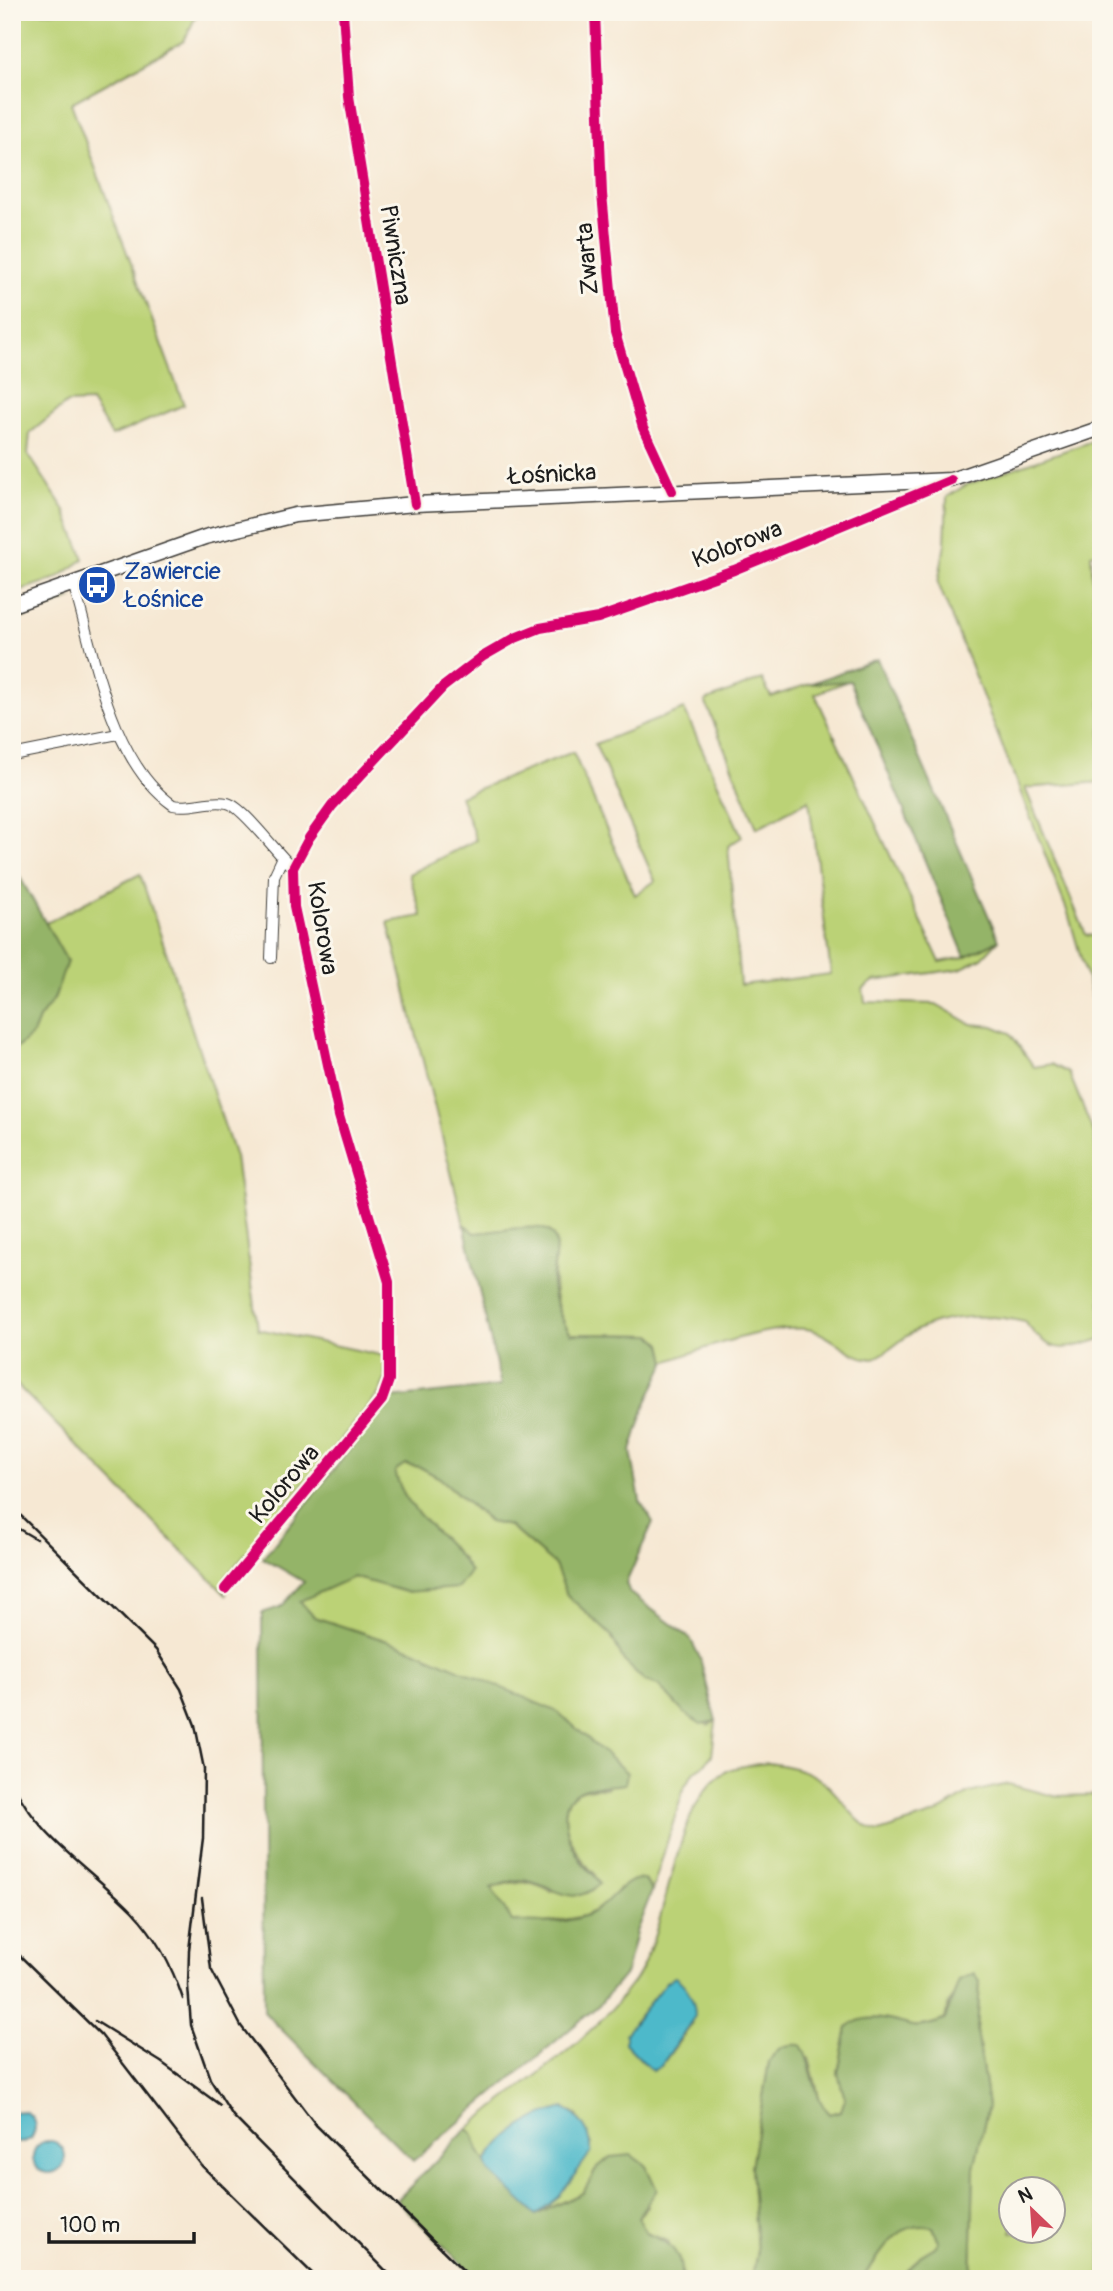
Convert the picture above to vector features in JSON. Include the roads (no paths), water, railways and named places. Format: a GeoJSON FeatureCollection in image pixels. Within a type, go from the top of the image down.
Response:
{"type":"FeatureCollection","features":[{"type":"Feature","properties":{"kind":"street","name":"Piwniczna"},"geometry":{"type":"LineString","coordinates":[[343,12],[349,97],[415,504]]}},
{"type":"Feature","properties":{"kind":"street","name":"Zwarta"},"geometry":{"type":"LineString","coordinates":[[595,12],[602,194],[615,333],[643,428],[672,491]]}},
{"type":"Feature","properties":{"kind":"street","name":"Łośnicka"},"geometry":{"type":"LineString","coordinates":[[12,606],[205,537],[252,524],[340,509],[672,491],[951,480],[1101,428]]}},
{"type":"Feature","properties":{"kind":"street","name":"Kolorowa"},"geometry":{"type":"LineString","coordinates":[[225,1589],[382,1400],[389,1380],[389,1282],[339,1115],[295,917],[293,868],[309,838],[332,806],[443,687],[482,657],[540,628],[598,618],[734,570],[951,480]]}},
{"type":"Feature","properties":{"kind":"street"},"geometry":{"type":"LineString","coordinates":[[72,583],[118,734],[136,764],[166,800],[183,807],[219,802],[234,805],[293,868]]}},
{"type":"Feature","properties":{"kind":"street"},"geometry":{"type":"LineString","coordinates":[[12,755],[118,734]]}},
{"type":"Feature","properties":{"kind":"street"},"geometry":{"type":"LineString","coordinates":[[271,958],[274,876],[282,859]]}},
{"type":"Feature","properties":{"kind":"water"},"geometry":{"type":"Polygon","coordinates":[[[675,1977],[690,1994],[695,2016],[661,2066],[652,2071],[625,2043],[625,2034],[666,1982],[675,1977]]]}},
{"type":"Feature","properties":{"kind":"water"},"geometry":{"type":"Polygon","coordinates":[[[565,2108],[584,2127],[590,2139],[591,2152],[559,2197],[536,2215],[489,2171],[486,2162],[501,2143],[520,2127],[542,2115],[565,2108]]]}},
{"type":"Feature","properties":{"kind":"water"},"geometry":{"type":"Polygon","coordinates":[[[24,2111],[33,2120],[33,2135],[31,2139],[21,2143],[12,2142],[12,2112],[24,2111]]]}},
{"type":"Feature","properties":{"kind":"water"},"geometry":{"type":"Polygon","coordinates":[[[49,2141],[61,2145],[65,2157],[61,2169],[49,2173],[37,2169],[33,2157],[37,2145],[49,2141]]]}},
{"type":"Feature","properties":{"kind":"railway"},"geometry":{"type":"LineString","coordinates":[[12,1507],[156,1650],[181,1689],[195,1725],[204,1769],[203,1838],[189,1950],[188,1986],[191,2025],[210,2079],[233,2116],[394,2279]]}},
{"type":"Feature","properties":{"kind":"railway"},"geometry":{"type":"LineString","coordinates":[[12,1525],[36,1539]]}},
{"type":"Feature","properties":{"kind":"railway"},"geometry":{"type":"LineString","coordinates":[[12,1782],[23,1802],[50,1836],[116,1895],[149,1931],[174,1975],[183,1999]]}},
{"type":"Feature","properties":{"kind":"railway"},"geometry":{"type":"LineString","coordinates":[[202,1898],[211,1969],[241,2026],[316,2125],[472,2279]]}},
{"type":"Feature","properties":{"kind":"railway"},"geometry":{"type":"LineString","coordinates":[[12,1948],[101,2035],[202,2166],[318,2279]]}},
{"type":"Feature","properties":{"kind":"railway"},"geometry":{"type":"LineString","coordinates":[[95,2021],[161,2062],[220,2105]]}},
{"type":"Feature","properties":{"kind":"place","name":"Zawiercie Łośnice"},"geometry":{"type":"Point","coordinates":[97,585]}}]}
